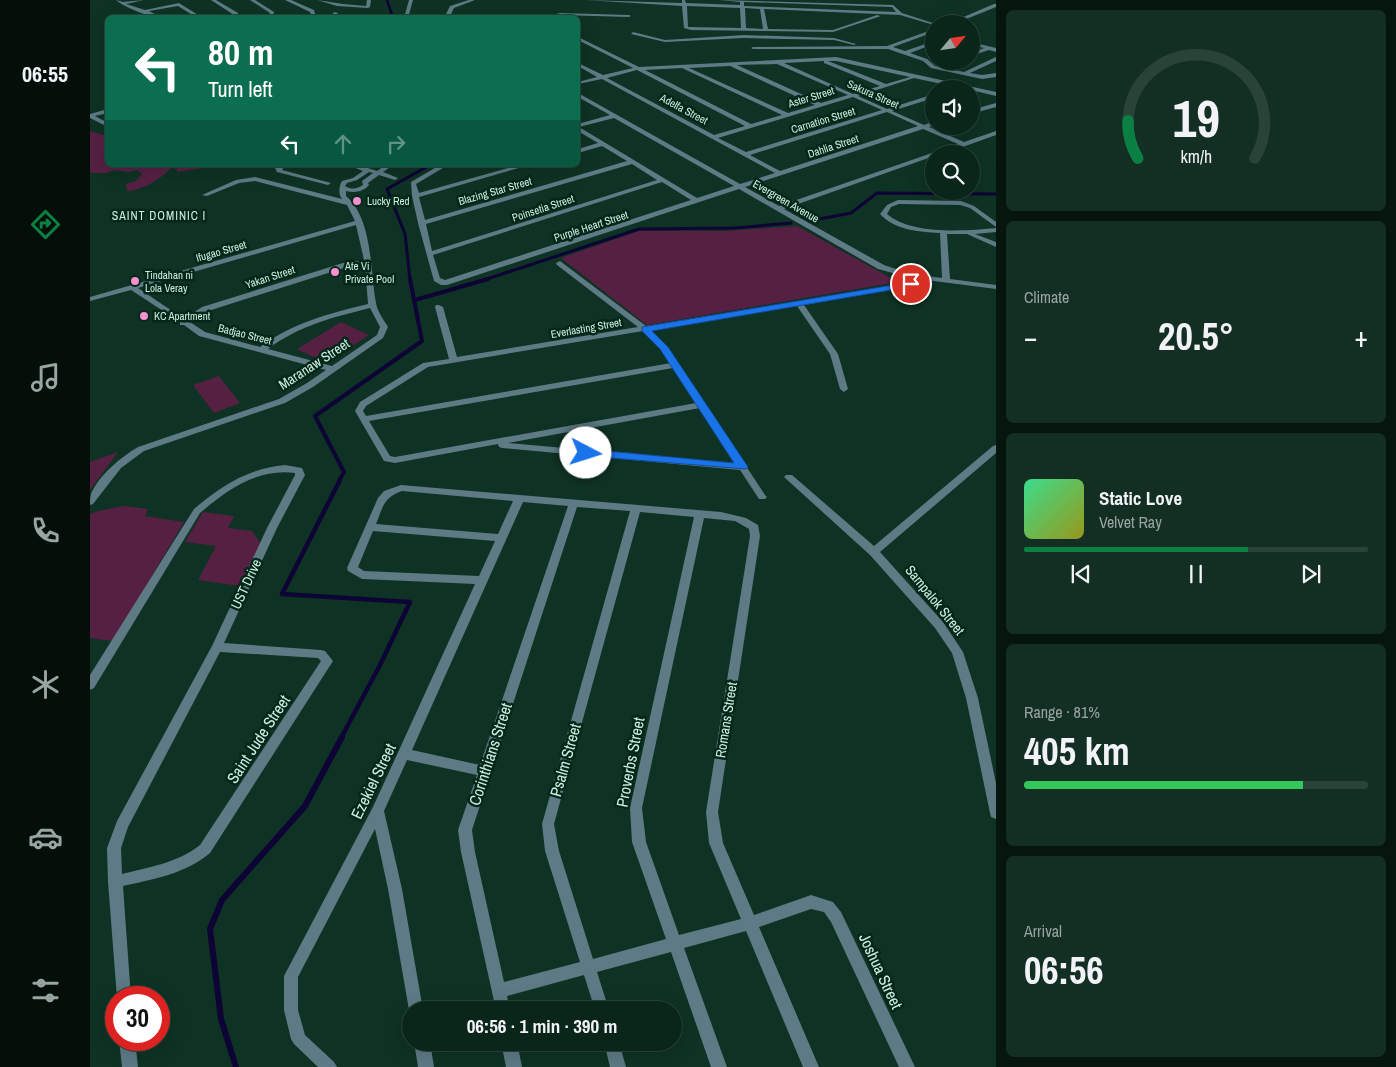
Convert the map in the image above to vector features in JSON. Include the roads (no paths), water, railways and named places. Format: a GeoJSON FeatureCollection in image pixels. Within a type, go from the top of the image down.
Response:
{"type":"FeatureCollection","features":[{"type":"Feature","properties":{"kind":"street"},"geometry":{"type":"LineString","coordinates":[[120,2],[142,0]]}},
{"type":"Feature","properties":{"kind":"street"},"geometry":{"type":"LineString","coordinates":[[213,0],[236,15]]}},
{"type":"Feature","properties":{"kind":"street"},"geometry":{"type":"LineString","coordinates":[[252,0],[272,12],[271,15]]}},
{"type":"Feature","properties":{"kind":"street"},"geometry":{"type":"LineString","coordinates":[[286,0],[312,11],[312,15]]}},
{"type":"Feature","properties":{"kind":"street"},"geometry":{"type":"LineString","coordinates":[[318,0],[334,5],[368,7]]}},
{"type":"Feature","properties":{"kind":"street"},"geometry":{"type":"LineString","coordinates":[[369,0],[370,15]]}},
{"type":"Feature","properties":{"kind":"street"},"geometry":{"type":"LineString","coordinates":[[407,15],[411,0]]}},
{"type":"Feature","properties":{"kind":"street"},"geometry":{"type":"LineString","coordinates":[[448,15],[452,7],[473,0]]}},
{"type":"Feature","properties":{"kind":"street"},"geometry":{"type":"LineString","coordinates":[[587,0],[900,14],[925,21]]}},
{"type":"Feature","properties":{"kind":"street"},"geometry":{"type":"LineString","coordinates":[[721,0],[893,6],[900,14]]}},
{"type":"Feature","properties":{"kind":"street"},"geometry":{"type":"LineString","coordinates":[[741,0],[744,34],[754,51],[888,46],[925,33]]}},
{"type":"Feature","properties":{"kind":"street"},"geometry":{"type":"LineString","coordinates":[[120,2],[129,7],[147,10],[179,4],[196,15]]}},
{"type":"Feature","properties":{"kind":"street"},"geometry":{"type":"LineString","coordinates":[[627,25],[629,2]]}},
{"type":"Feature","properties":{"kind":"street"},"geometry":{"type":"LineString","coordinates":[[815,2],[817,10]]}},
{"type":"Feature","properties":{"kind":"street"},"geometry":{"type":"LineString","coordinates":[[684,3],[688,29],[834,39],[862,48]]}},
{"type":"Feature","properties":{"kind":"street"},"geometry":{"type":"LineString","coordinates":[[971,15],[996,5]]}},
{"type":"Feature","properties":{"kind":"street"},"geometry":{"type":"LineString","coordinates":[[762,9],[766,30]]}},
{"type":"Feature","properties":{"kind":"street"},"geometry":{"type":"LineString","coordinates":[[147,10],[155,15]]}},
{"type":"Feature","properties":{"kind":"street"},"geometry":{"type":"LineString","coordinates":[[633,33],[665,41],[744,34],[766,30],[833,31],[886,14]]}},
{"type":"Feature","properties":{"kind":"street"},"geometry":{"type":"LineString","coordinates":[[556,15],[629,16]]}},
{"type":"Feature","properties":{"kind":"street"},"geometry":{"type":"LineString","coordinates":[[580,37],[636,69],[750,126]]}},
{"type":"Feature","properties":{"kind":"street"},"geometry":{"type":"LineString","coordinates":[[888,46],[925,60]]}},
{"type":"Feature","properties":{"kind":"street"},"geometry":{"type":"LineString","coordinates":[[906,53],[925,46]]}},
{"type":"Feature","properties":{"kind":"street"},"geometry":{"type":"LineString","coordinates":[[980,46],[996,50]]}},
{"type":"Feature","properties":{"kind":"street"},"geometry":{"type":"LineString","coordinates":[[980,51],[988,48]]}},
{"type":"Feature","properties":{"kind":"street"},"geometry":{"type":"LineString","coordinates":[[964,74],[996,59]]}},
{"type":"Feature","properties":{"kind":"street"},"geometry":{"type":"LineString","coordinates":[[821,60],[886,86]]}},
{"type":"Feature","properties":{"kind":"street","name":"Aster Street"},"geometry":{"type":"LineString","coordinates":[[580,83],[636,69],[821,60],[841,60],[927,80]]}},
{"type":"Feature","properties":{"kind":"street","name":"Sakura Street"},"geometry":{"type":"LineString","coordinates":[[776,62],[963,144]]}},
{"type":"Feature","properties":{"kind":"street"},"geometry":{"type":"LineString","coordinates":[[730,64],[820,105]]}},
{"type":"Feature","properties":{"kind":"street","name":"Adelfa Street"},"geometry":{"type":"LineString","coordinates":[[580,65],[781,174]]}},
{"type":"Feature","properties":{"kind":"street"},"geometry":{"type":"LineString","coordinates":[[682,67],[786,115]]}},
{"type":"Feature","properties":{"kind":"street"},"geometry":{"type":"LineString","coordinates":[[946,70],[982,76],[996,75]]}},
{"type":"Feature","properties":{"kind":"street","name":"Aster Street"},"geometry":{"type":"LineString","coordinates":[[714,137],[914,77]]}},
{"type":"Feature","properties":{"kind":"street","name":"Aster Street"},"geometry":{"type":"LineString","coordinates":[[980,91],[996,94]]}},
{"type":"Feature","properties":{"kind":"street","name":"Evergreen Avenue"},"geometry":{"type":"LineString","coordinates":[[580,96],[881,268],[899,274],[996,287]]}},
{"type":"Feature","properties":{"kind":"street","name":"Carnation Street"},"geometry":{"type":"LineString","coordinates":[[747,154],[925,99]]}},
{"type":"Feature","properties":{"kind":"street"},"geometry":{"type":"LineString","coordinates":[[980,109],[996,104]]}},
{"type":"Feature","properties":{"kind":"street"},"geometry":{"type":"LineString","coordinates":[[90,116],[105,112]]}},
{"type":"Feature","properties":{"kind":"street"},"geometry":{"type":"LineString","coordinates":[[90,116],[105,123]]}},
{"type":"Feature","properties":{"kind":"street"},"geometry":{"type":"LineString","coordinates":[[580,126],[614,116]]}},
{"type":"Feature","properties":{"kind":"street","name":"Dahlia Street"},"geometry":{"type":"LineString","coordinates":[[739,187],[923,126]]}},
{"type":"Feature","properties":{"kind":"street"},"geometry":{"type":"LineString","coordinates":[[580,128],[602,144],[697,201]]}},
{"type":"Feature","properties":{"kind":"street"},"geometry":{"type":"LineString","coordinates":[[963,144],[996,133]]}},
{"type":"Feature","properties":{"kind":"street"},"geometry":{"type":"LineString","coordinates":[[580,150],[602,144]]}},
{"type":"Feature","properties":{"kind":"street"},"geometry":{"type":"LineString","coordinates":[[778,209],[925,158]]}},
{"type":"Feature","properties":{"kind":"street","name":"Blazing Star Street"},"geometry":{"type":"LineString","coordinates":[[421,223],[632,162]]}},
{"type":"Feature","properties":{"kind":"street"},"geometry":{"type":"LineString","coordinates":[[280,167],[279,171],[328,184]]}},
{"type":"Feature","properties":{"kind":"street"},"geometry":{"type":"LineString","coordinates":[[358,167],[396,178]]}},
{"type":"Feature","properties":{"kind":"street"},"geometry":{"type":"LineString","coordinates":[[368,170],[355,179],[344,182],[341,186],[343,189],[354,190],[364,187],[364,182],[386,167]]}},
{"type":"Feature","properties":{"kind":"street"},"geometry":{"type":"LineString","coordinates":[[429,254],[413,183],[415,180],[441,167]]}},
{"type":"Feature","properties":{"kind":"street"},"geometry":{"type":"LineString","coordinates":[[415,196],[519,167]]}},
{"type":"Feature","properties":{"kind":"street"},"geometry":{"type":"LineString","coordinates":[[205,194],[238,181],[255,179],[350,203],[354,190]]}},
{"type":"Feature","properties":{"kind":"street","name":"Poinsetia Street"},"geometry":{"type":"LineString","coordinates":[[429,254],[663,180]]}},
{"type":"Feature","properties":{"kind":"street","name":"Purple Heart Street"},"geometry":{"type":"LineString","coordinates":[[429,254],[439,282],[449,283],[739,187]]}},
{"type":"Feature","properties":{"kind":"street","name":"Maranaw Street"},"geometry":{"type":"LineString","coordinates":[[90,502],[119,462],[134,452],[282,401],[376,340],[383,332],[384,328],[372,305],[368,262],[358,222],[350,203],[343,197],[343,189]]}},
{"type":"Feature","properties":{"kind":"street"},"geometry":{"type":"LineString","coordinates":[[996,225],[972,207],[961,203],[898,202],[889,206],[884,211],[886,217],[903,225],[943,232],[967,233],[996,230]]}},
{"type":"Feature","properties":{"kind":"street","name":"Ifugao Street"},"geometry":{"type":"LineString","coordinates":[[90,299],[134,288],[358,222]]}},
{"type":"Feature","properties":{"kind":"street"},"geometry":{"type":"LineString","coordinates":[[943,232],[946,281]]}},
{"type":"Feature","properties":{"kind":"street"},"geometry":{"type":"LineString","coordinates":[[967,233],[996,245]]}},
{"type":"Feature","properties":{"kind":"street","name":"Yakan Street"},"geometry":{"type":"LineString","coordinates":[[183,323],[205,309],[346,265],[368,262]]}},
{"type":"Feature","properties":{"kind":"street"},"geometry":{"type":"LineString","coordinates":[[560,263],[645,329],[664,347],[762,497]]}},
{"type":"Feature","properties":{"kind":"street","name":"Everlasting Street"},"geometry":{"type":"LineString","coordinates":[[363,419],[359,411],[363,404],[426,365],[799,304],[902,286],[925,278]]}},
{"type":"Feature","properties":{"kind":"street","name":"Badjao Street"},"geometry":{"type":"LineString","coordinates":[[134,288],[183,323],[202,334],[333,369]]}},
{"type":"Feature","properties":{"kind":"street"},"geometry":{"type":"LineString","coordinates":[[799,304],[834,354],[844,389]]}},
{"type":"Feature","properties":{"kind":"street"},"geometry":{"type":"LineString","coordinates":[[263,349],[283,334],[350,310],[372,305]]}},
{"type":"Feature","properties":{"kind":"street"},"geometry":{"type":"LineString","coordinates":[[439,307],[454,361]]}},
{"type":"Feature","properties":{"kind":"street"},"geometry":{"type":"LineString","coordinates":[[676,365],[363,419],[387,459],[390,460],[702,405]]}},
{"type":"Feature","properties":{"kind":"street"},"geometry":{"type":"LineString","coordinates":[[489,444],[742,467]]}},
{"type":"Feature","properties":{"kind":"street"},"geometry":{"type":"LineString","coordinates":[[874,552],[996,448]]}},
{"type":"Feature","properties":{"kind":"street","name":"UST Drive"},"geometry":{"type":"LineString","coordinates":[[90,685],[197,511],[211,498],[250,475],[267,469],[286,467],[299,470],[300,475],[272,528],[217,647],[122,825],[114,848],[123,986]]}},
{"type":"Feature","properties":{"kind":"street","name":"Sampalok Street"},"geometry":{"type":"LineString","coordinates":[[789,477],[874,552],[939,625],[957,652],[972,698],[996,813]]}},
{"type":"Feature","properties":{"kind":"street"},"geometry":{"type":"LineString","coordinates":[[481,580],[362,575],[352,568],[381,500],[387,492],[401,488],[700,514]]}},
{"type":"Feature","properties":{"kind":"street","name":"Ezekiel Street"},"geometry":{"type":"LineString","coordinates":[[330,1067],[299,1039],[291,1010],[291,976],[378,811],[519,499]]}},
{"type":"Feature","properties":{"kind":"street","name":"Corinthians Street"},"geometry":{"type":"LineString","coordinates":[[501,1001],[468,852],[465,830],[573,504]]}},
{"type":"Feature","properties":{"kind":"street","name":"Psalm Street"},"geometry":{"type":"LineString","coordinates":[[600,1001],[552,851],[548,824],[636,509]]}},
{"type":"Feature","properties":{"kind":"street","name":"Romans Street"},"geometry":{"type":"LineString","coordinates":[[700,514],[740,519],[748,522],[754,527],[756,536],[712,812],[716,844],[752,922],[811,1067]]}},
{"type":"Feature","properties":{"kind":"street","name":"Proverbs Street"},"geometry":{"type":"LineString","coordinates":[[700,514],[636,808],[639,842],[719,1067]]}},
{"type":"Feature","properties":{"kind":"street"},"geometry":{"type":"LineString","coordinates":[[370,527],[501,538]]}},
{"type":"Feature","properties":{"kind":"street","name":"Saint Jude Street"},"geometry":{"type":"LineString","coordinates":[[115,882],[179,865],[194,859],[205,849],[327,661],[321,654],[217,647]]}},
{"type":"Feature","properties":{"kind":"street"},"geometry":{"type":"LineString","coordinates":[[405,754],[484,772]]}},
{"type":"Feature","properties":{"kind":"street"},"geometry":{"type":"LineString","coordinates":[[378,811],[395,889],[414,1001]]}},
{"type":"Feature","properties":{"kind":"street","name":"Joshua Street"},"geometry":{"type":"LineString","coordinates":[[752,922],[811,902],[828,907],[836,917],[907,1067]]}},
{"type":"Feature","properties":{"kind":"street"},"geometry":{"type":"LineString","coordinates":[[499,991],[752,922]]}},
{"type":"Feature","properties":{"kind":"street"},"geometry":{"type":"LineString","coordinates":[[128,1051],[130,1067]]}},
{"type":"Feature","properties":{"kind":"street"},"geometry":{"type":"LineString","coordinates":[[423,1051],[426,1067]]}},
{"type":"Feature","properties":{"kind":"street"},"geometry":{"type":"LineString","coordinates":[[511,1051],[514,1067]]}},
{"type":"Feature","properties":{"kind":"street"},"geometry":{"type":"LineString","coordinates":[[614,1051],[618,1067]]}},
{"type":"Feature","properties":{"kind":"waterway"},"geometry":{"type":"LineString","coordinates":[[387,0],[392,15]]}},
{"type":"Feature","properties":{"kind":"waterway"},"geometry":{"type":"LineString","coordinates":[[410,280],[405,234],[387,189],[426,167]]}},
{"type":"Feature","properties":{"kind":"waterway"},"geometry":{"type":"LineString","coordinates":[[809,221],[851,213],[877,193],[996,194]]}},
{"type":"Feature","properties":{"kind":"waterway"},"geometry":{"type":"LineString","coordinates":[[484,280],[639,229],[735,228],[791,223]]}},
{"type":"Feature","properties":{"kind":"waterway"},"geometry":{"type":"LineString","coordinates":[[339,481],[344,472],[315,416],[422,341],[410,279]]}},
{"type":"Feature","properties":{"kind":"waterway"},"geometry":{"type":"LineString","coordinates":[[415,300],[488,279]]}},
{"type":"Feature","properties":{"kind":"waterway"},"geometry":{"type":"LineString","coordinates":[[340,480],[282,594],[410,602],[380,665],[341,738]]}},
{"type":"Feature","properties":{"kind":"waterway"},"geometry":{"type":"LineString","coordinates":[[236,1067],[221,1019],[210,929],[222,900],[305,806],[342,737]]}},
{"type":"Feature","properties":{"kind":"place","name":"Lucky Red"},"geometry":{"type":"Point","coordinates":[357,201]}},
{"type":"Feature","properties":{"kind":"place","name":"Ate Vi Private Pool"},"geometry":{"type":"Point","coordinates":[335,272]}},
{"type":"Feature","properties":{"kind":"place","name":"Tindahan ni Lola Veray"},"geometry":{"type":"Point","coordinates":[135,281]}},
{"type":"Feature","properties":{"kind":"place","name":"KC Apartment"},"geometry":{"type":"Point","coordinates":[144,316]}},
{"type":"Feature","properties":{"kind":"district","name":"SAINT DOMINIC I"},"geometry":{"type":"Point","coordinates":[159,216]}}]}
